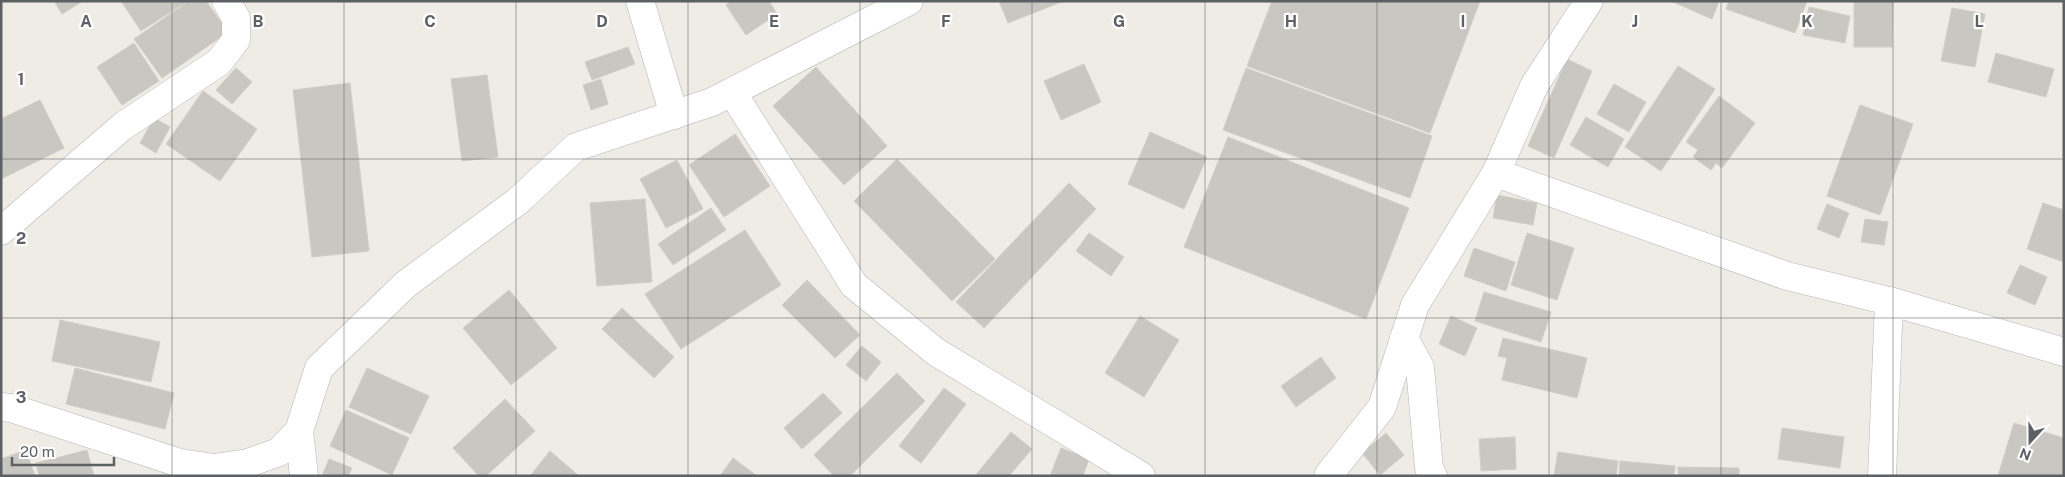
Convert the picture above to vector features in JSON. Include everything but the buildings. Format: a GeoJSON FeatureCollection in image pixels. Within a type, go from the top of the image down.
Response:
{"type":"FeatureCollection","features":[{"type":"Feature","properties":{"kind":"street"},"geometry":{"type":"LineString","coordinates":[[1,232],[123,126],[219,62],[236,40],[236,18],[226,1]]}},
{"type":"Feature","properties":{"kind":"street"},"geometry":{"type":"LineString","coordinates":[[640,1],[674,115]]}},
{"type":"Feature","properties":{"kind":"street"},"geometry":{"type":"LineString","coordinates":[[304,476],[299,431],[319,368],[406,284],[518,201],[576,147],[712,102],[909,1]]}},
{"type":"Feature","properties":{"kind":"street"},"geometry":{"type":"LineString","coordinates":[[1328,476],[1382,407],[1415,305],[1496,173],[1534,86],[1589,1]]}},
{"type":"Feature","properties":{"kind":"street"},"geometry":{"type":"LineString","coordinates":[[732,92],[854,285],[936,352],[1141,476]]}},
{"type":"Feature","properties":{"kind":"street"},"geometry":{"type":"LineString","coordinates":[[1496,173],[1787,276],[1889,301],[2064,352]]}},
{"type":"Feature","properties":{"kind":"street"},"geometry":{"type":"LineString","coordinates":[[1882,476],[1889,301]]}},
{"type":"Feature","properties":{"kind":"street"},"geometry":{"type":"LineString","coordinates":[[1404,338],[1420,367],[1429,468],[1433,476]]}},
{"type":"Feature","properties":{"kind":"street"},"geometry":{"type":"LineString","coordinates":[[4,400],[180,463],[214,468],[248,463],[279,452],[299,431]]}}]}
